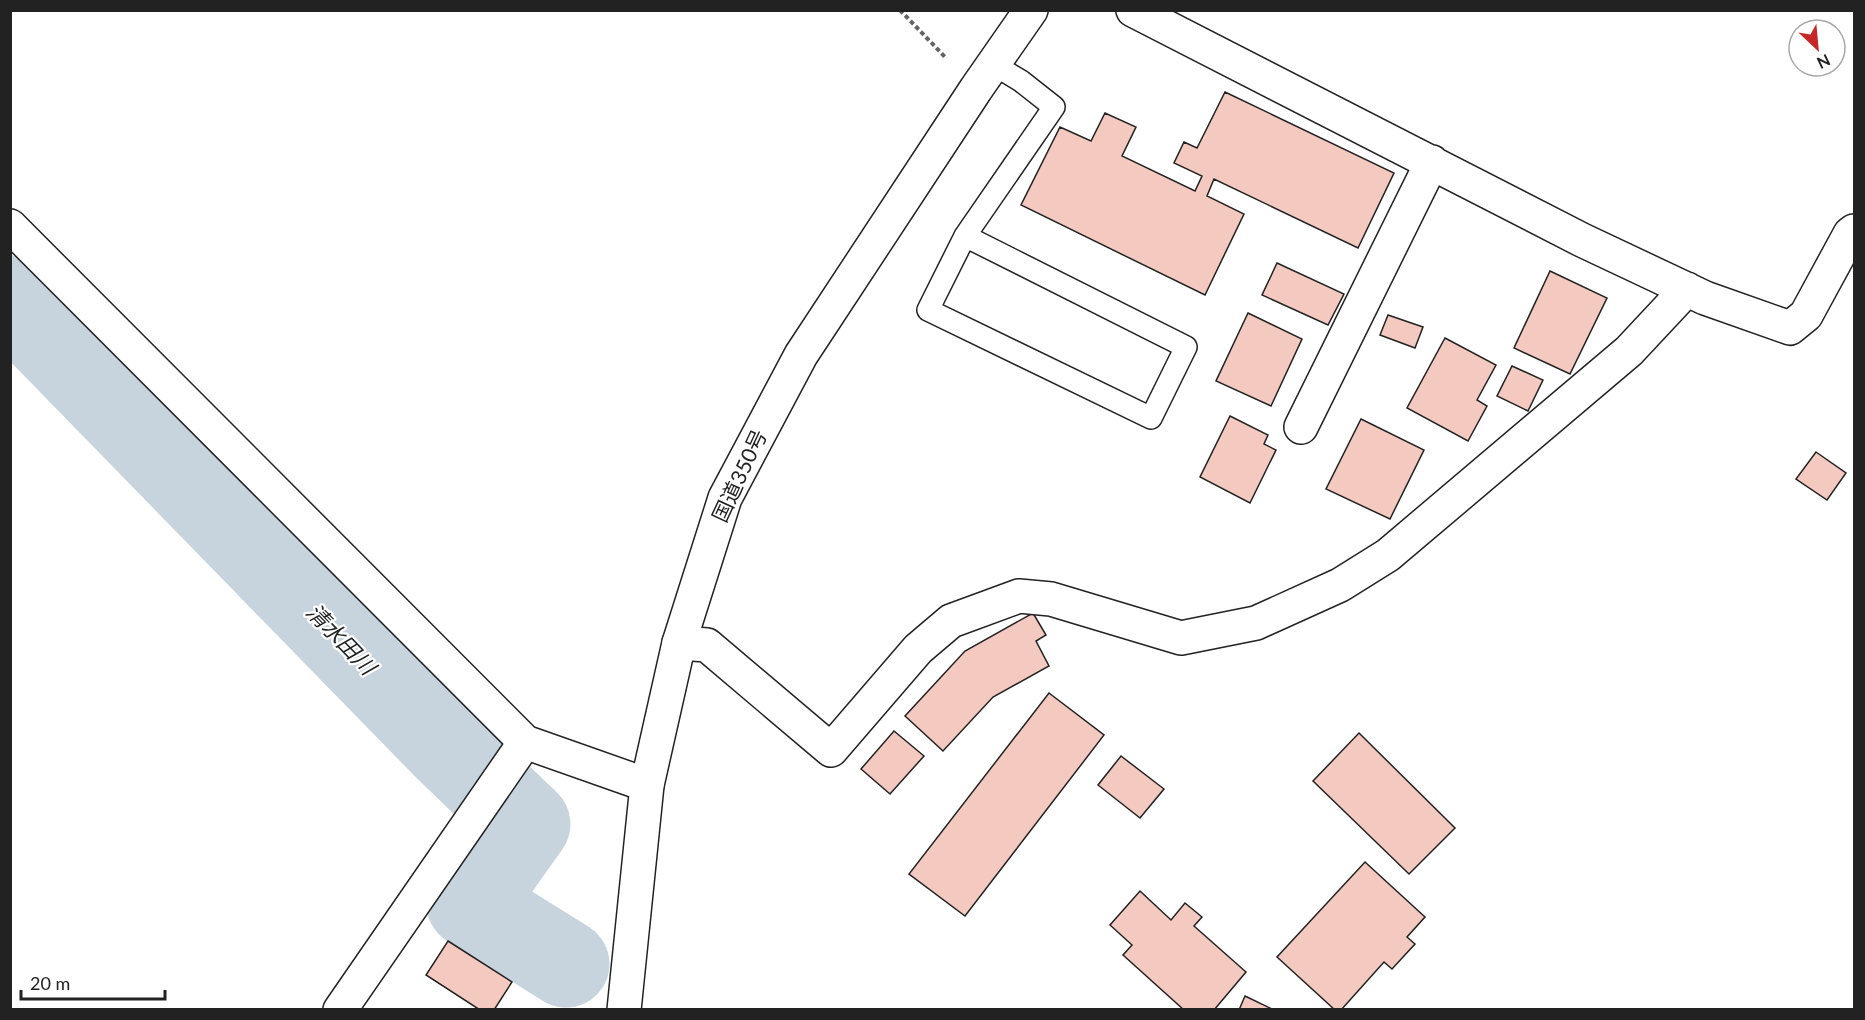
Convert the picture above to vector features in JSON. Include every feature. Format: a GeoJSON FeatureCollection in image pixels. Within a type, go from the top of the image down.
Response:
{"type":"FeatureCollection","features":[{"type":"Feature","properties":{"kind":"main road","name":"国道350号"},"geometry":{"type":"LineString","coordinates":[[624,1010],[647,785],[679,643],[725,498],[796,366],[1031,10]]}},
{"type":"Feature","properties":{"kind":"main road"},"geometry":{"type":"LineString","coordinates":[[1134,10],[1582,240],[1687,289],[1790,328],[1806,315],[1850,234],[1854,231]]}},
{"type":"Feature","properties":{"kind":"main road"},"geometry":{"type":"LineString","coordinates":[[1301,427],[1432,162]]}},
{"type":"Feature","properties":{"kind":"main road"},"geometry":{"type":"LineString","coordinates":[[10,226],[525,742],[647,785]]}},
{"type":"Feature","properties":{"kind":"main road"},"geometry":{"type":"LineString","coordinates":[[679,643],[707,645],[831,750],[918,650],[951,621],[1019,596],[1051,599],[1120,617],[1158,633],[1181,638],[1256,623],[1340,585],[1388,555],[1629,351],[1687,289]]}},
{"type":"Feature","properties":{"kind":"main road"},"geometry":{"type":"LineString","coordinates":[[340,1010],[525,742]]}},
{"type":"Feature","properties":{"kind":"lane"},"geometry":{"type":"LineString","coordinates":[[964,236],[1186,347],[1151,418],[928,310],[964,236],[1054,107],[1021,81],[985,77]]}},
{"type":"Feature","properties":{"kind":"path"},"geometry":{"type":"LineString","coordinates":[[900,10],[985,77]]}},
{"type":"Feature","properties":{"kind":"building"},"geometry":{"type":"Polygon","coordinates":[[[1225,92],[1394,173],[1358,248],[1214,179],[1207,196],[1244,214],[1205,295],[1021,205],[1060,127],[1091,141],[1105,113],[1136,127],[1122,156],[1195,191],[1202,176],[1174,163],[1184,142],[1197,148],[1225,92]]]}},
{"type":"Feature","properties":{"kind":"building"},"geometry":{"type":"Polygon","coordinates":[[[1277,263],[1344,294],[1328,325],[1262,295],[1277,263]]]}},
{"type":"Feature","properties":{"kind":"building"},"geometry":{"type":"Polygon","coordinates":[[[1550,271],[1607,298],[1570,374],[1514,348],[1550,271]]]}},
{"type":"Feature","properties":{"kind":"building"},"geometry":{"type":"Polygon","coordinates":[[[1248,313],[1302,339],[1271,406],[1216,381],[1248,313]]]}},
{"type":"Feature","properties":{"kind":"building"},"geometry":{"type":"Polygon","coordinates":[[[1388,315],[1423,327],[1415,348],[1380,335],[1388,315]]]}},
{"type":"Feature","properties":{"kind":"building"},"geometry":{"type":"Polygon","coordinates":[[[1445,338],[1496,365],[1477,400],[1487,406],[1468,441],[1407,408],[1445,338]]]}},
{"type":"Feature","properties":{"kind":"building"},"geometry":{"type":"Polygon","coordinates":[[[1512,366],[1543,380],[1528,411],[1497,396],[1512,366]]]}},
{"type":"Feature","properties":{"kind":"building"},"geometry":{"type":"Polygon","coordinates":[[[1230,416],[1268,435],[1264,444],[1276,450],[1250,503],[1200,477],[1230,416]]]}},
{"type":"Feature","properties":{"kind":"building"},"geometry":{"type":"Polygon","coordinates":[[[1361,419],[1424,450],[1390,519],[1326,489],[1361,419]]]}},
{"type":"Feature","properties":{"kind":"building"},"geometry":{"type":"Polygon","coordinates":[[[1816,452],[1846,473],[1827,500],[1796,479],[1816,452]]]}},
{"type":"Feature","properties":{"kind":"building"},"geometry":{"type":"Polygon","coordinates":[[[1033,613],[1046,635],[1036,641],[1049,666],[993,697],[943,751],[905,716],[965,651],[1033,613]]]}},
{"type":"Feature","properties":{"kind":"building"},"geometry":{"type":"Polygon","coordinates":[[[1049,693],[1104,735],[965,916],[909,874],[1049,693]]]}},
{"type":"Feature","properties":{"kind":"building"},"geometry":{"type":"Polygon","coordinates":[[[894,731],[924,756],[890,794],[861,769],[894,731]]]}},
{"type":"Feature","properties":{"kind":"building"},"geometry":{"type":"Polygon","coordinates":[[[1359,733],[1455,828],[1409,874],[1313,781],[1359,733]]]}},
{"type":"Feature","properties":{"kind":"building"},"geometry":{"type":"Polygon","coordinates":[[[1121,756],[1164,789],[1140,818],[1098,785],[1121,756]]]}},
{"type":"Feature","properties":{"kind":"building"},"geometry":{"type":"Polygon","coordinates":[[[1365,862],[1425,917],[1407,937],[1415,944],[1392,969],[1384,962],[1341,1010],[1335,1010],[1277,957],[1365,862]]]}},
{"type":"Feature","properties":{"kind":"building"},"geometry":{"type":"Polygon","coordinates":[[[1140,891],[1171,920],[1185,903],[1202,917],[1194,926],[1246,972],[1214,1010],[1184,1010],[1123,955],[1132,945],[1110,925],[1140,891]]]}},
{"type":"Feature","properties":{"kind":"building"},"geometry":{"type":"Polygon","coordinates":[[[448,941],[512,982],[494,1010],[480,1010],[426,975],[448,941]]]}},
{"type":"Feature","properties":{"kind":"building"},"geometry":{"type":"Polygon","coordinates":[[[1245,996],[1274,1010],[1239,1010],[1245,996]]]}},
{"type":"Feature","properties":{"kind":"waterway","name":"清水田川"},"geometry":{"type":"LineString","coordinates":[[10,299],[447,747],[527,824],[470,904],[566,964]]}}]}
